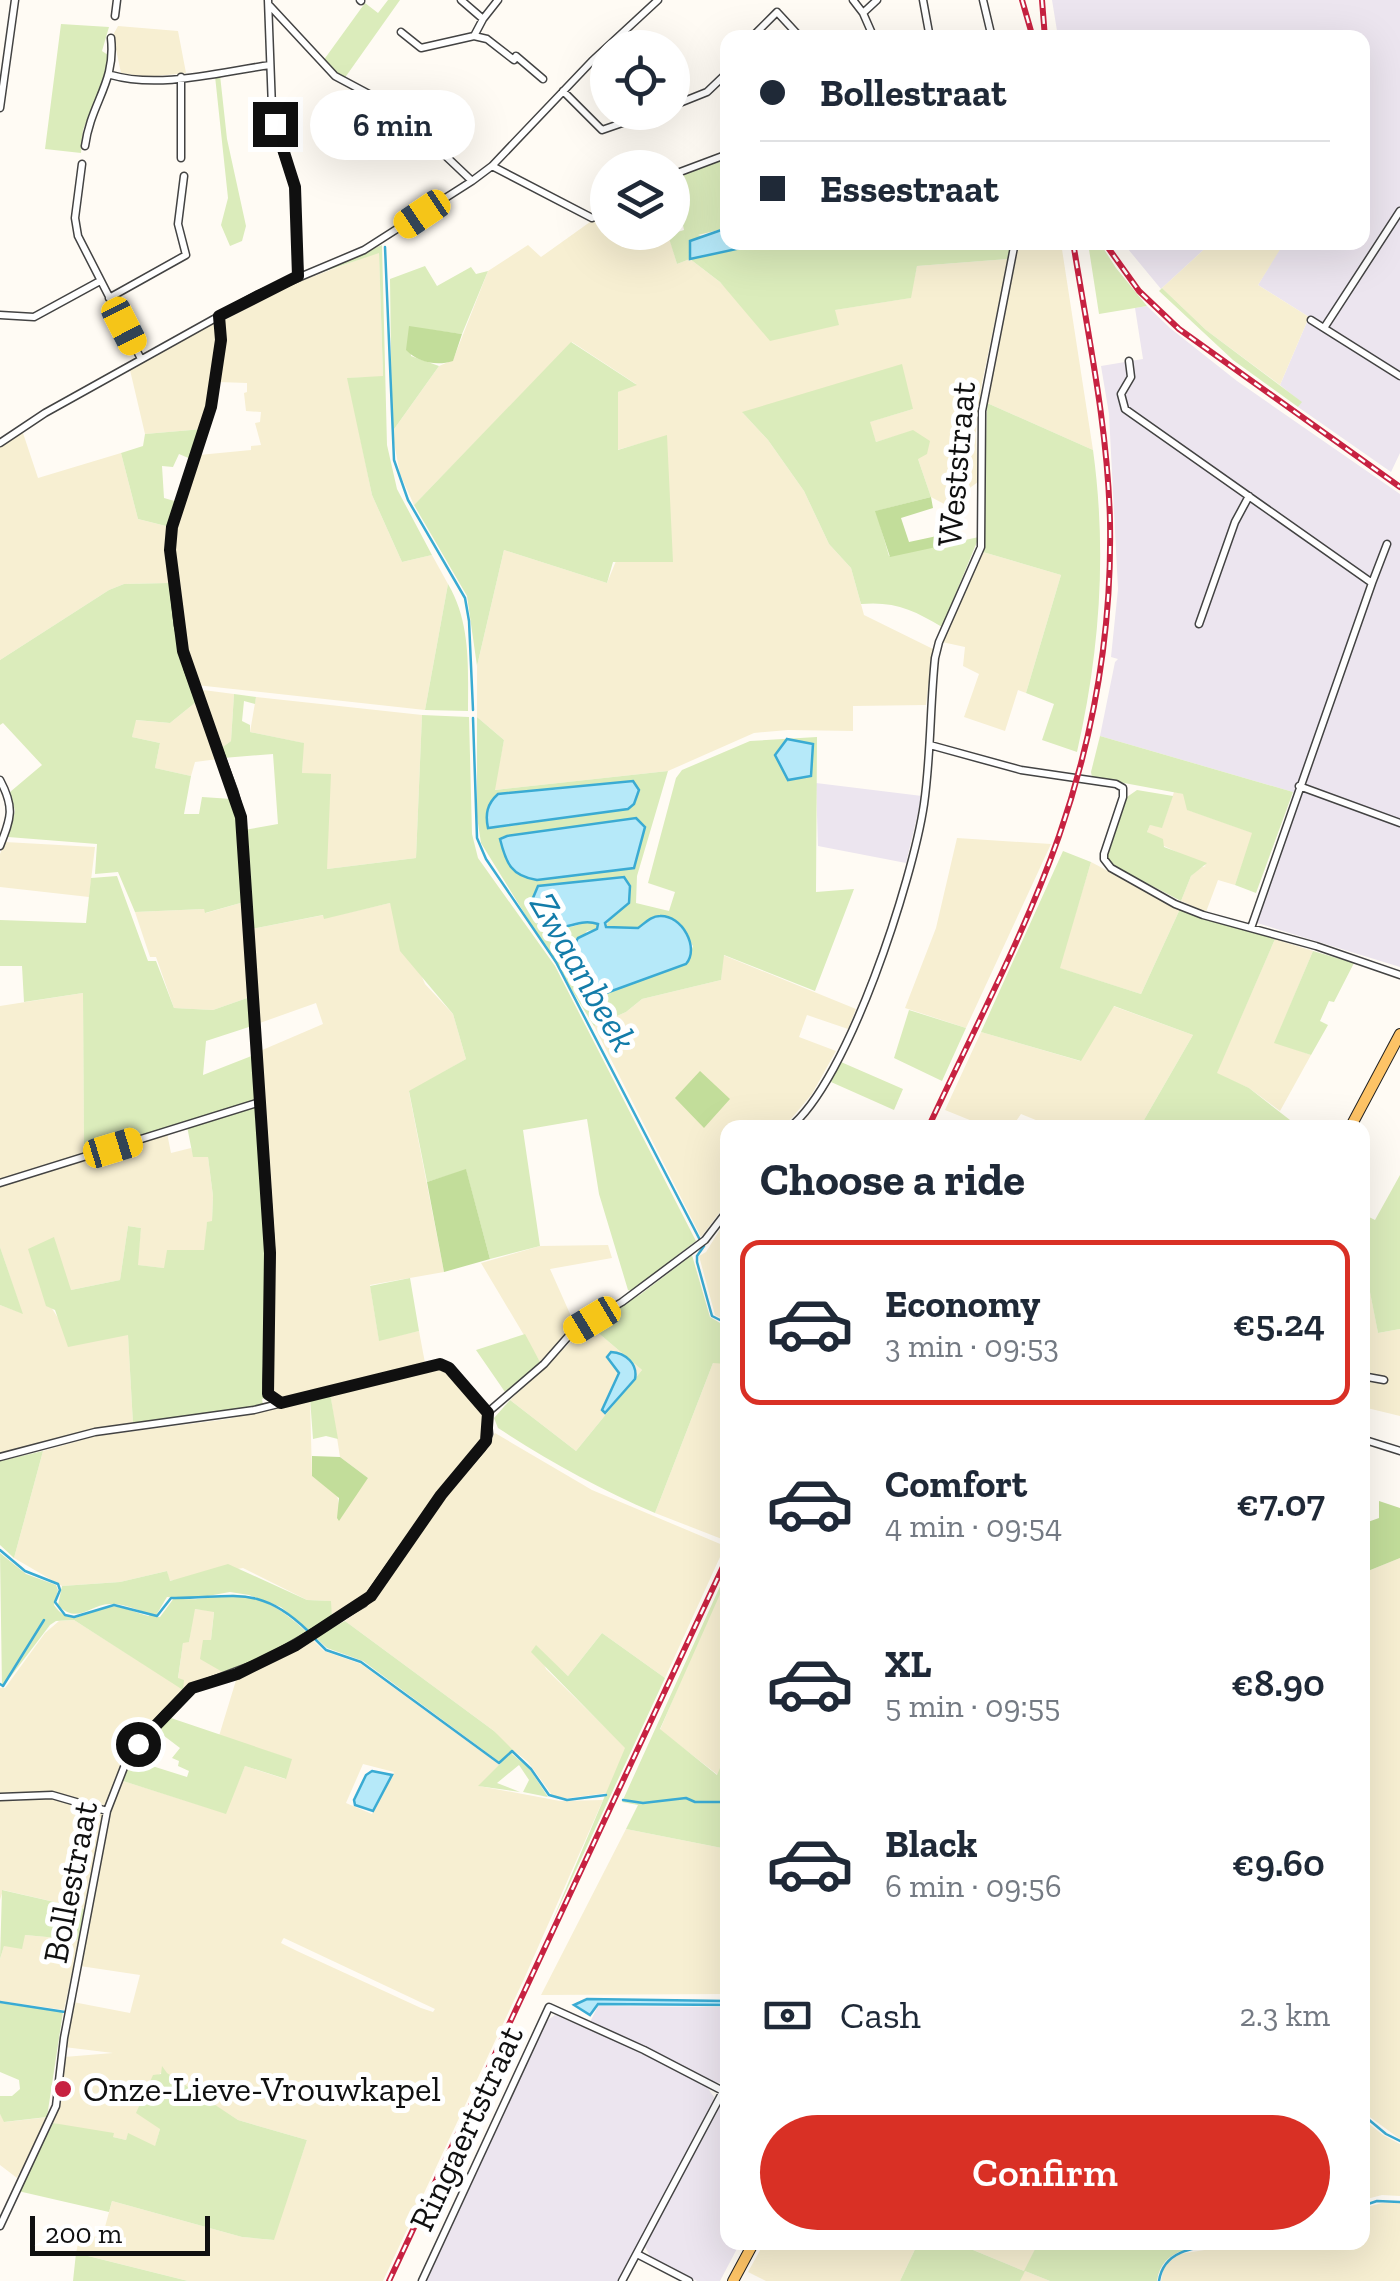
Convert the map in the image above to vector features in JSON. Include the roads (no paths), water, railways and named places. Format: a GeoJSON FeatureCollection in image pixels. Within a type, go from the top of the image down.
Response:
{"type":"FeatureCollection","features":[{"type":"Feature","properties":{"kind":"main road"},"geometry":{"type":"LineString","coordinates":[[1354,1120],[1400,1034]]}},
{"type":"Feature","properties":{"kind":"main road"},"geometry":{"type":"LineString","coordinates":[[733,2281],[750,2250]]}},
{"type":"Feature","properties":{"kind":"street"},"geometry":{"type":"LineString","coordinates":[[0,108],[15,0]]}},
{"type":"Feature","properties":{"kind":"street"},"geometry":{"type":"LineString","coordinates":[[115,16],[116,0]]}},
{"type":"Feature","properties":{"kind":"street"},"geometry":{"type":"LineString","coordinates":[[461,0],[484,18]]}},
{"type":"Feature","properties":{"kind":"street"},"geometry":{"type":"LineString","coordinates":[[474,36],[498,0]]}},
{"type":"Feature","properties":{"kind":"street"},"geometry":{"type":"LineString","coordinates":[[0,443],[219,316],[298,276],[364,250],[472,181],[492,166],[658,0]]}},
{"type":"Feature","properties":{"kind":"street"},"geometry":{"type":"LineString","coordinates":[[853,0],[871,30]]}},
{"type":"Feature","properties":{"kind":"street"},"geometry":{"type":"LineString","coordinates":[[864,13],[877,0]]}},
{"type":"Feature","properties":{"kind":"street"},"geometry":{"type":"LineString","coordinates":[[923,0],[929,30]]}},
{"type":"Feature","properties":{"kind":"street"},"geometry":{"type":"LineString","coordinates":[[983,0],[990,30]]}},
{"type":"Feature","properties":{"kind":"street"},"geometry":{"type":"LineString","coordinates":[[269,2],[275,124],[295,187],[298,276]]}},
{"type":"Feature","properties":{"kind":"street"},"geometry":{"type":"LineString","coordinates":[[269,2],[335,76],[395,108],[472,181]]}},
{"type":"Feature","properties":{"kind":"street"},"geometry":{"type":"LineString","coordinates":[[759,30],[777,12],[794,30]]}},
{"type":"Feature","properties":{"kind":"street"},"geometry":{"type":"LineString","coordinates":[[401,32],[422,48],[474,36],[487,39],[514,60],[516,56],[543,79]]}},
{"type":"Feature","properties":{"kind":"street"},"geometry":{"type":"LineString","coordinates":[[86,146],[89,122],[111,75],[111,38]]}},
{"type":"Feature","properties":{"kind":"street"},"geometry":{"type":"LineString","coordinates":[[111,75],[139,80],[270,64]]}},
{"type":"Feature","properties":{"kind":"street"},"geometry":{"type":"LineString","coordinates":[[180,77],[181,158]]}},
{"type":"Feature","properties":{"kind":"street"},"geometry":{"type":"LineString","coordinates":[[690,99],[707,92],[720,80]]}},
{"type":"Feature","properties":{"kind":"street"},"geometry":{"type":"LineString","coordinates":[[563,92],[590,118]]}},
{"type":"Feature","properties":{"kind":"street"},"geometry":{"type":"LineString","coordinates":[[690,168],[720,157]]}},
{"type":"Feature","properties":{"kind":"street"},"geometry":{"type":"LineString","coordinates":[[82,164],[76,230],[141,358]]}},
{"type":"Feature","properties":{"kind":"street"},"geometry":{"type":"LineString","coordinates":[[492,166],[590,217]]}},
{"type":"Feature","properties":{"kind":"street"},"geometry":{"type":"LineString","coordinates":[[109,298],[186,255],[178,224],[184,176]]}},
{"type":"Feature","properties":{"kind":"street"},"geometry":{"type":"LineString","coordinates":[[1324,328],[1400,211]]}},
{"type":"Feature","properties":{"kind":"street","name":"Weststraat"},"geometry":{"type":"LineString","coordinates":[[798,1120],[834,1066],[897,917],[924,808],[938,642],[980,547],[982,411],[1013,250]]}},
{"type":"Feature","properties":{"kind":"street"},"geometry":{"type":"LineString","coordinates":[[0,316],[34,317],[100,282]]}},
{"type":"Feature","properties":{"kind":"street"},"geometry":{"type":"LineString","coordinates":[[219,316],[221,340],[216,383],[205,431],[172,527],[171,565],[188,669],[241,817],[270,1253],[267,1384],[268,1394],[281,1403]]}},
{"type":"Feature","properties":{"kind":"street"},"geometry":{"type":"LineString","coordinates":[[1311,320],[1400,376]]}},
{"type":"Feature","properties":{"kind":"street"},"geometry":{"type":"LineString","coordinates":[[1130,361],[1131,378],[1121,394],[1126,409],[1372,583]]}},
{"type":"Feature","properties":{"kind":"street"},"geometry":{"type":"LineString","coordinates":[[1199,624],[1235,522],[1249,496]]}},
{"type":"Feature","properties":{"kind":"street"},"geometry":{"type":"LineString","coordinates":[[1250,928],[1387,544]]}},
{"type":"Feature","properties":{"kind":"street"},"geometry":{"type":"LineString","coordinates":[[930,745],[1021,770],[1116,784],[1123,788],[1123,797],[1104,854],[1106,864],[1175,904],[1400,975]]}},
{"type":"Feature","properties":{"kind":"street"},"geometry":{"type":"LineString","coordinates":[[0,780],[11,802],[9,824],[0,846]]}},
{"type":"Feature","properties":{"kind":"street"},"geometry":{"type":"LineString","coordinates":[[1299,786],[1400,823]]}},
{"type":"Feature","properties":{"kind":"street"},"geometry":{"type":"LineString","coordinates":[[0,1184],[260,1102]]}},
{"type":"Feature","properties":{"kind":"street"},"geometry":{"type":"LineString","coordinates":[[0,1456],[95,1432],[212,1418],[440,1364],[449,1368],[488,1413],[544,1364],[573,1332],[622,1302],[705,1240],[720,1220]]}},
{"type":"Feature","properties":{"kind":"street"},"geometry":{"type":"LineString","coordinates":[[1370,1377],[1384,1380]]}},
{"type":"Feature","properties":{"kind":"street","name":"Bollestraat"},"geometry":{"type":"LineString","coordinates":[[0,2226],[56,2106],[64,2038],[107,1811],[128,1757],[180,1696],[192,1688],[237,1674],[296,1645],[371,1596],[441,1495],[486,1441],[488,1413]]}},
{"type":"Feature","properties":{"kind":"street"},"geometry":{"type":"LineString","coordinates":[[1370,1442],[1400,1451]]}},
{"type":"Feature","properties":{"kind":"street"},"geometry":{"type":"LineString","coordinates":[[0,1796],[52,1795],[107,1811]]}},
{"type":"Feature","properties":{"kind":"street","name":"Ringaertstraat"},"geometry":{"type":"LineString","coordinates":[[422,2281],[549,2007],[644,2050],[720,2091]]}},
{"type":"Feature","properties":{"kind":"street"},"geometry":{"type":"LineString","coordinates":[[622,2281],[720,2096]]}},
{"type":"Feature","properties":{"kind":"street"},"geometry":{"type":"LineString","coordinates":[[637,2254],[689,2281]]}},
{"type":"Feature","properties":{"kind":"water"},"geometry":{"type":"Polygon","coordinates":[[[720,230],[720,250],[732,250],[690,259],[690,241],[720,230]]]}},
{"type":"Feature","properties":{"kind":"water"},"geometry":{"type":"Polygon","coordinates":[[[787,739],[813,744],[811,776],[788,780],[775,755],[787,739]]]}},
{"type":"Feature","properties":{"kind":"water"},"geometry":{"type":"Polygon","coordinates":[[[633,781],[639,790],[628,809],[488,828],[488,810],[498,794],[633,781]]]}},
{"type":"Feature","properties":{"kind":"water"},"geometry":{"type":"Polygon","coordinates":[[[636,818],[645,827],[634,868],[537,880],[511,867],[500,839],[507,836],[636,818]]]}},
{"type":"Feature","properties":{"kind":"water"},"geometry":{"type":"Polygon","coordinates":[[[624,877],[630,886],[629,903],[605,923],[606,927],[638,928],[654,917],[668,917],[686,934],[690,957],[686,964],[598,996],[586,984],[570,953],[578,938],[597,929],[598,924],[548,927],[539,924],[530,905],[538,886],[624,877]]]}},
{"type":"Feature","properties":{"kind":"water"},"geometry":{"type":"Polygon","coordinates":[[[611,1352],[630,1360],[635,1379],[605,1413],[602,1410],[619,1373],[607,1357],[611,1352]]]}},
{"type":"Feature","properties":{"kind":"water"},"geometry":{"type":"Polygon","coordinates":[[[372,1771],[392,1775],[373,1811],[355,1805],[354,1800],[372,1771]]]}},
{"type":"Feature","properties":{"kind":"water"},"geometry":{"type":"Polygon","coordinates":[[[587,1999],[720,2001],[720,2005],[598,2004],[590,2015],[574,2005],[587,1999]]]}},
{"type":"Feature","properties":{"kind":"waterway","name":"Zwaanbeek"},"geometry":{"type":"LineString","coordinates":[[385,247],[394,460],[408,500],[465,598],[473,710]]}},
{"type":"Feature","properties":{"kind":"waterway","name":"Zwaanbeek"},"geometry":{"type":"LineString","coordinates":[[473,718],[477,838],[486,859],[556,962],[700,1240]]}},
{"type":"Feature","properties":{"kind":"waterway","name":"Zwaanbeek"},"geometry":{"type":"LineString","coordinates":[[704,1246],[697,1262],[712,1316],[720,1320]]}},
{"type":"Feature","properties":{"kind":"waterway"},"geometry":{"type":"LineString","coordinates":[[0,1550],[25,1571],[58,1584],[55,1602],[65,1615],[74,1617],[114,1605],[157,1616],[171,1598],[243,1596],[274,1605],[308,1631]]}},
{"type":"Feature","properties":{"kind":"waterway"},"geometry":{"type":"LineString","coordinates":[[0,1684],[3,1686],[44,1620]]}},
{"type":"Feature","properties":{"kind":"waterway"},"geometry":{"type":"LineString","coordinates":[[315,1639],[326,1650],[361,1662],[499,1763],[512,1751],[549,1795],[567,1800],[606,1795]]}},
{"type":"Feature","properties":{"kind":"waterway"},"geometry":{"type":"LineString","coordinates":[[623,1800],[643,1803],[686,1798],[720,1802]]}},
{"type":"Feature","properties":{"kind":"waterway"},"geometry":{"type":"LineString","coordinates":[[0,2002],[65,2012]]}},
{"type":"Feature","properties":{"kind":"waterway"},"geometry":{"type":"LineString","coordinates":[[1370,2121],[1400,2141]]}},
{"type":"Feature","properties":{"kind":"waterway"},"geometry":{"type":"LineString","coordinates":[[1370,2203],[1400,2202]]}},
{"type":"Feature","properties":{"kind":"waterway"},"geometry":{"type":"LineString","coordinates":[[1159,2281],[1169,2260],[1188,2250]]}},
{"type":"Feature","properties":{"kind":"railway"},"geometry":{"type":"LineString","coordinates":[[1022,0],[1031,30]]}},
{"type":"Feature","properties":{"kind":"railway"},"geometry":{"type":"LineString","coordinates":[[1042,0],[1044,30]]}},
{"type":"Feature","properties":{"kind":"railway"},"geometry":{"type":"LineString","coordinates":[[932,1120],[1045,873],[1082,759],[1098,681],[1108,602],[1110,522],[1096,382],[1074,250]]}},
{"type":"Feature","properties":{"kind":"railway"},"geometry":{"type":"LineString","coordinates":[[1110,250],[1139,291],[1179,329],[1400,487]]}},
{"type":"Feature","properties":{"kind":"railway"},"geometry":{"type":"LineString","coordinates":[[389,2281],[720,1573]]}},
{"type":"Feature","properties":{"kind":"place","name":"Onze-Lieve-Vrouwkapel"},"geometry":{"type":"Point","coordinates":[63,2089]}}]}
